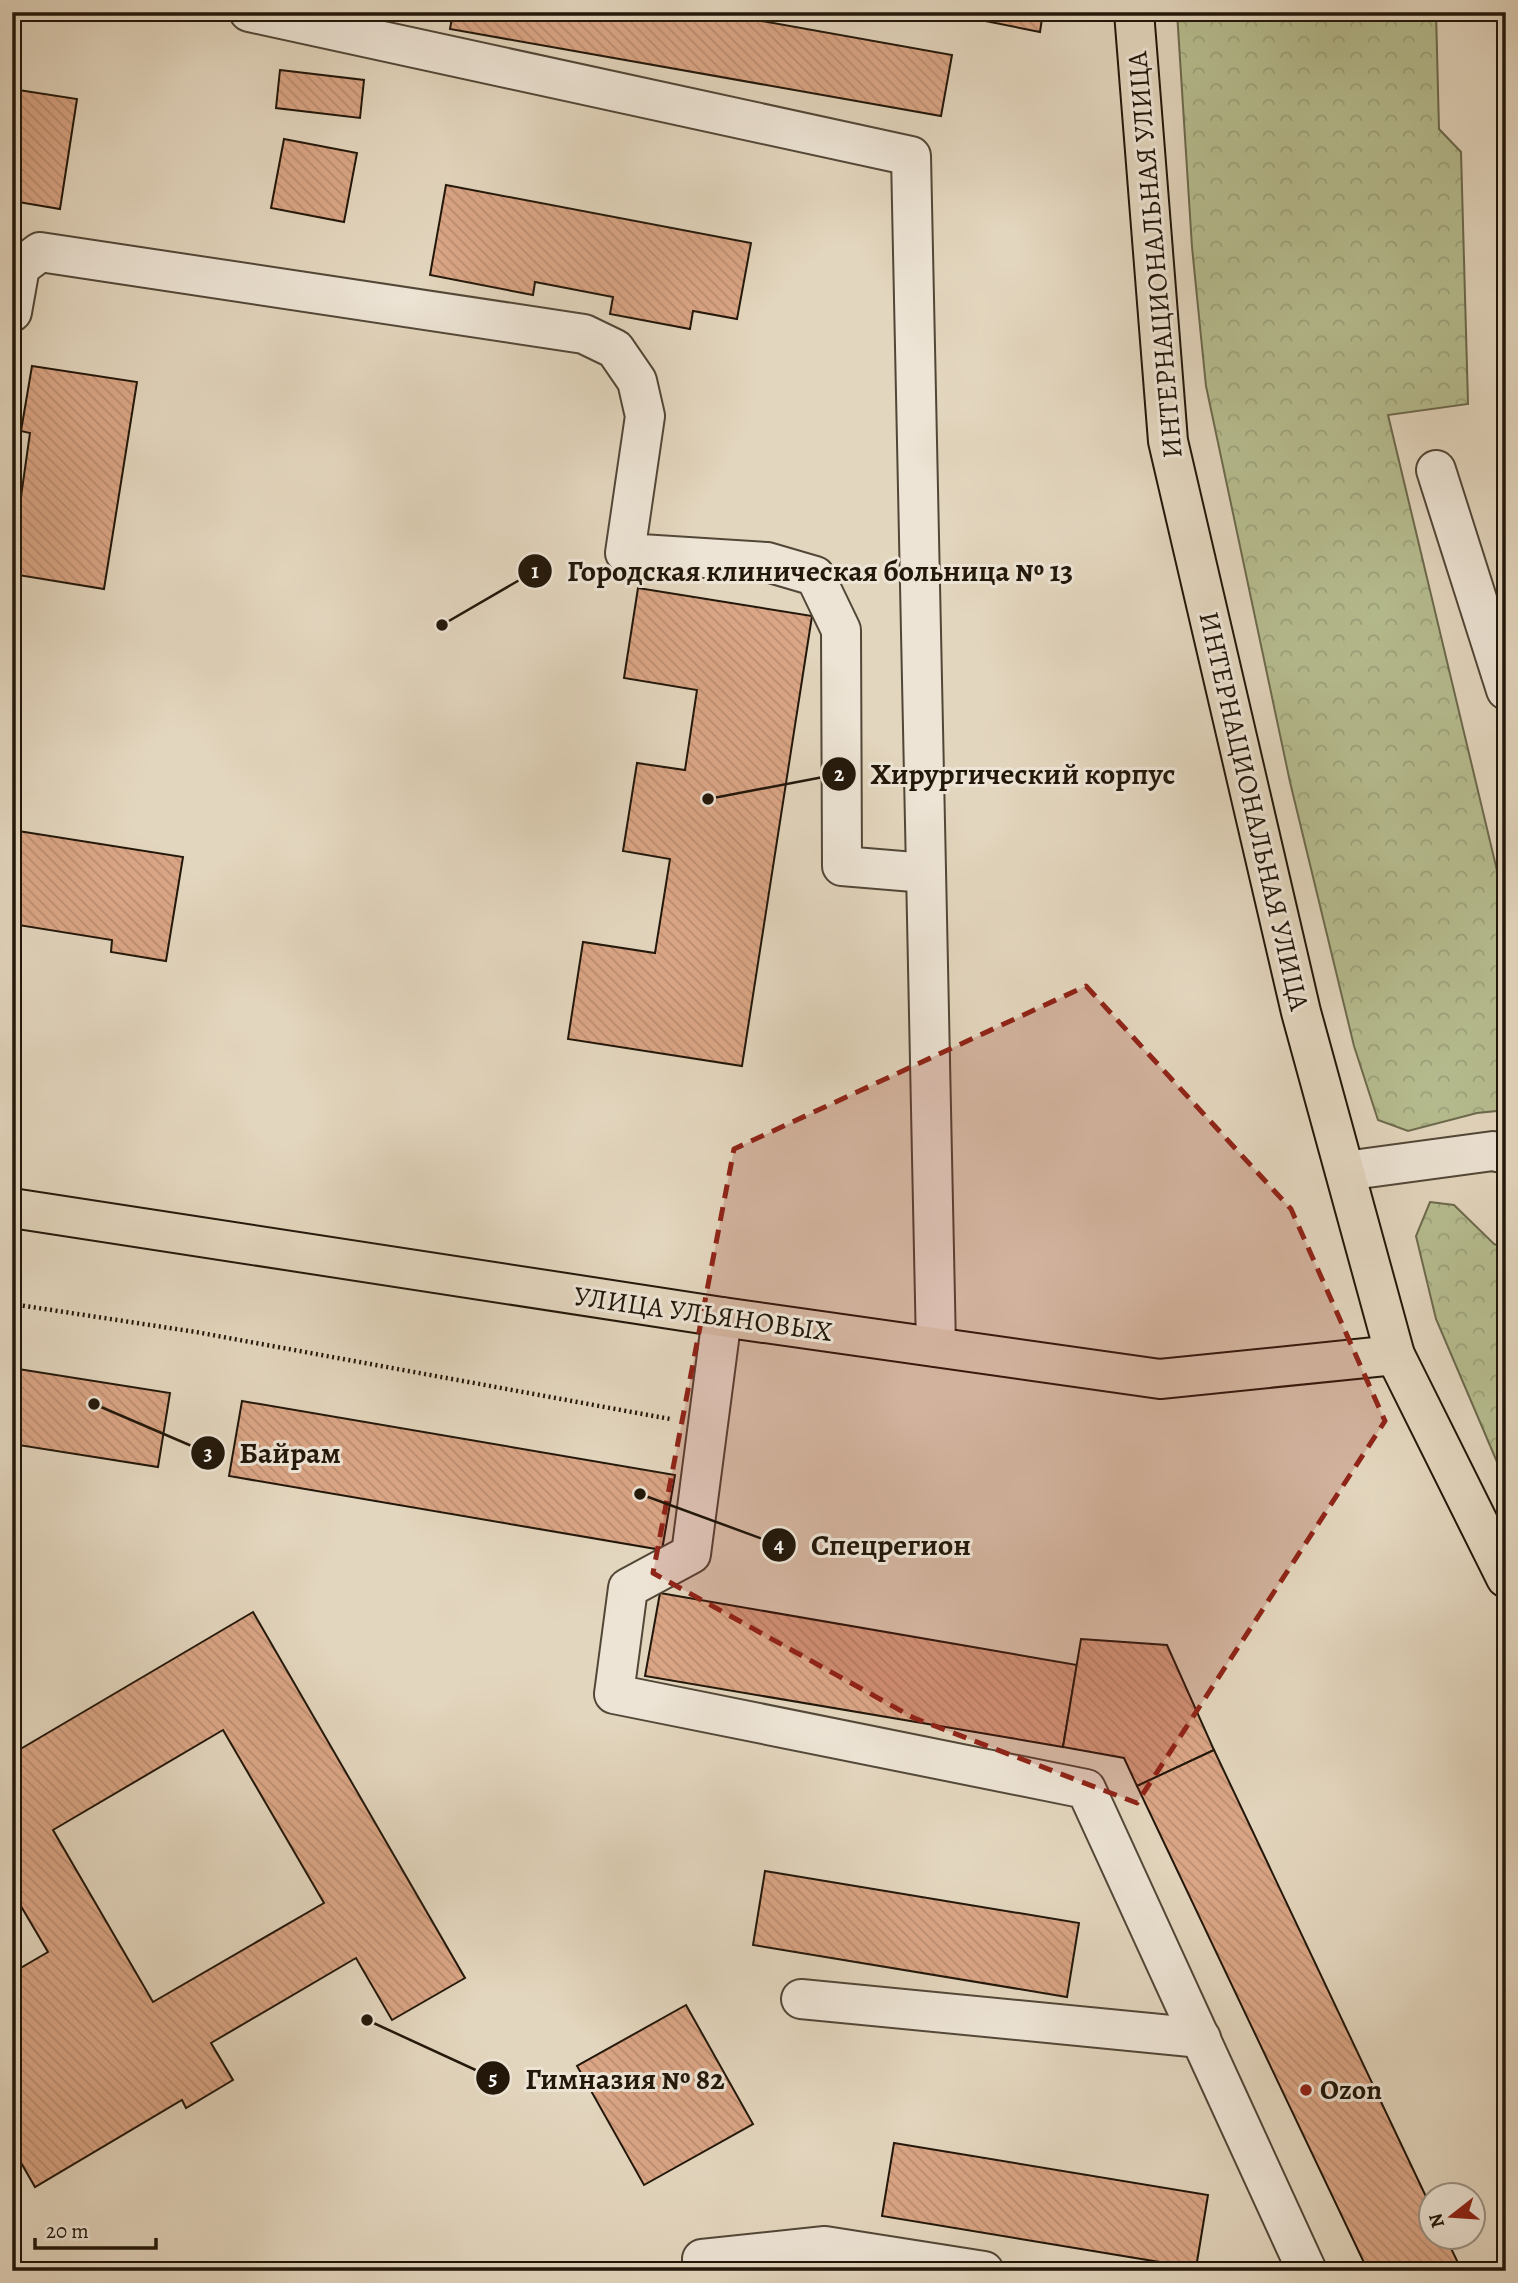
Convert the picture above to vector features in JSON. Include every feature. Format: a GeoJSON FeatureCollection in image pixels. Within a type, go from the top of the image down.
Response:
{"type":"FeatureCollection","features":[{"type":"Feature","properties":{"kind":"main road","name":"ИНТЕРНАЦИОНАЛЬНАЯ УЛИЦА"},"geometry":{"type":"LineString","coordinates":[[1134,12],[1168,441],[1301,1012],[1395,1355],[1506,1578]]}},
{"type":"Feature","properties":{"kind":"main road","name":"УЛИЦА УЛЬЯНОВЫХ"},"geometry":{"type":"LineString","coordinates":[[12,1208],[722,1317],[1160,1378],[1395,1355]]}},
{"type":"Feature","properties":{"kind":"lane"},"geometry":{"type":"LineString","coordinates":[[249,12],[911,156],[936,1347]]}},
{"type":"Feature","properties":{"kind":"lane"},"geometry":{"type":"LineString","coordinates":[[12,312],[20,267],[40,252],[584,334],[615,349],[637,381],[645,416],[625,553],[767,562],[815,576],[841,630],[842,866],[926,873]]}},
{"type":"Feature","properties":{"kind":"lane"},"geometry":{"type":"LineString","coordinates":[[1436,470],[1506,690]]}},
{"type":"Feature","properties":{"kind":"lane"},"geometry":{"type":"LineString","coordinates":[[1345,1171],[1493,1151],[1506,1154]]}},
{"type":"Feature","properties":{"kind":"lane"},"geometry":{"type":"LineString","coordinates":[[722,1317],[691,1554],[628,1588],[614,1694],[1086,1789],[1307,2271]]}},
{"type":"Feature","properties":{"kind":"lane"},"geometry":{"type":"LineString","coordinates":[[802,1999],[1201,2038]]}},
{"type":"Feature","properties":{"kind":"lane"},"geometry":{"type":"LineString","coordinates":[[696,2267],[825,2246],[984,2271]]}},
{"type":"Feature","properties":{"kind":"path"},"geometry":{"type":"LineString","coordinates":[[12,1304],[196,1332],[708,1426]]}},
{"type":"Feature","properties":{"kind":"highlighted area"},"geometry":{"type":"Polygon","coordinates":[[[1086,986],[1291,1209],[1385,1421],[1137,1803],[914,1718],[653,1573],[734,1149],[1086,986]]]}},
{"type":"Feature","properties":{"kind":"green space"},"geometry":{"type":"Polygon","coordinates":[[[1177,12],[1436,12],[1439,129],[1461,152],[1468,404],[1388,415],[1506,908],[1506,1110],[1477,1113],[1408,1131],[1378,1120],[1354,1046],[1290,782],[1206,386],[1192,247],[1177,12]]]}},
{"type":"Feature","properties":{"kind":"green space"},"geometry":{"type":"Polygon","coordinates":[[[1430,1202],[1454,1205],[1494,1244],[1506,1249],[1506,1483],[1436,1319],[1416,1236],[1430,1202]]]}},
{"type":"Feature","properties":{"kind":"building"},"geometry":{"type":"Polygon","coordinates":[[[453,12],[711,12],[952,55],[941,116],[450,29],[453,12]]]}},
{"type":"Feature","properties":{"kind":"building"},"geometry":{"type":"Polygon","coordinates":[[[940,12],[1043,12],[1040,32],[940,12]]]}},
{"type":"Feature","properties":{"kind":"building"},"geometry":{"type":"Polygon","coordinates":[[[280,70],[364,80],[360,118],[276,108],[280,70]]]}},
{"type":"Feature","properties":{"kind":"building"},"geometry":{"type":"Polygon","coordinates":[[[12,89],[77,99],[60,209],[12,201],[12,89]]]}},
{"type":"Feature","properties":{"kind":"building"},"geometry":{"type":"Polygon","coordinates":[[[284,139],[357,153],[344,222],[271,208],[284,139]]]}},
{"type":"Feature","properties":{"kind":"building"},"geometry":{"type":"Polygon","coordinates":[[[446,185],[751,243],[737,319],[693,311],[690,329],[610,314],[613,297],[535,282],[533,295],[430,275],[446,185]]]}},
{"type":"Feature","properties":{"kind":"building"},"geometry":{"type":"Polygon","coordinates":[[[32,366],[137,382],[104,589],[12,574],[12,502],[20,504],[30,433],[21,431],[32,366]]]}},
{"type":"Feature","properties":{"kind":"building"},"geometry":{"type":"Polygon","coordinates":[[[638,588],[812,616],[742,1066],[568,1039],[583,942],[655,953],[670,859],[623,851],[637,763],[685,770],[697,690],[624,678],[638,588]]]}},
{"type":"Feature","properties":{"kind":"building"},"geometry":{"type":"Polygon","coordinates":[[[12,830],[183,857],[166,961],[111,952],[112,940],[12,924],[12,830]]]}},
{"type":"Feature","properties":{"kind":"building"},"geometry":{"type":"Polygon","coordinates":[[[12,1368],[170,1393],[158,1467],[12,1444],[12,1368]]]}},
{"type":"Feature","properties":{"kind":"building"},"geometry":{"type":"Polygon","coordinates":[[[242,1401],[675,1475],[662,1550],[229,1476],[242,1401]]]}},
{"type":"Feature","properties":{"kind":"building"},"geometry":{"type":"Polygon","coordinates":[[[660,1593],[1077,1665],[1063,1747],[645,1676],[660,1593]]]}},
{"type":"Feature","properties":{"kind":"building"},"geometry":{"type":"Polygon","coordinates":[[[253,1612],[465,1978],[392,2020],[356,1958],[211,2043],[233,2080],[186,2108],[182,2100],[35,2187],[12,2147],[12,1973],[48,1952],[12,1891],[12,1754],[253,1612]],[[223,1730],[53,1830],[153,2002],[324,1903],[223,1730]]]}},
{"type":"Feature","properties":{"kind":"building"},"geometry":{"type":"Polygon","coordinates":[[[1081,1639],[1167,1645],[1214,1750],[1137,1786],[1124,1758],[1063,1747],[1081,1639]]]}},
{"type":"Feature","properties":{"kind":"building"},"geometry":{"type":"Polygon","coordinates":[[[1214,1750],[1419,2182],[1416,2182],[1416,2252],[1453,2252],[1462,2271],[1368,2271],[1137,1786],[1214,1750]]]}},
{"type":"Feature","properties":{"kind":"building"},"geometry":{"type":"Polygon","coordinates":[[[765,1871],[1079,1923],[1067,1997],[753,1945],[765,1871]]]}},
{"type":"Feature","properties":{"kind":"building"},"geometry":{"type":"Polygon","coordinates":[[[686,2005],[753,2124],[644,2185],[577,2066],[686,2005]]]}},
{"type":"Feature","properties":{"kind":"building"},"geometry":{"type":"Polygon","coordinates":[[[894,2143],[1208,2195],[1196,2268],[882,2216],[894,2143]]]}},
{"type":"Feature","properties":{"kind":"place","name":"Городская клиническая больница № 13"},"geometry":{"type":"Point","coordinates":[442,625]}},
{"type":"Feature","properties":{"kind":"place","name":"Хирургический корпус"},"geometry":{"type":"Point","coordinates":[708,799]}},
{"type":"Feature","properties":{"kind":"place","name":"Байрам"},"geometry":{"type":"Point","coordinates":[94,1404]}},
{"type":"Feature","properties":{"kind":"place","name":"Спецрегион"},"geometry":{"type":"Point","coordinates":[640,1494]}},
{"type":"Feature","properties":{"kind":"place","name":"Гимназия № 82"},"geometry":{"type":"Point","coordinates":[367,2020]}},
{"type":"Feature","properties":{"kind":"place","name":"Ozon"},"geometry":{"type":"Point","coordinates":[1306,2090]}}]}
